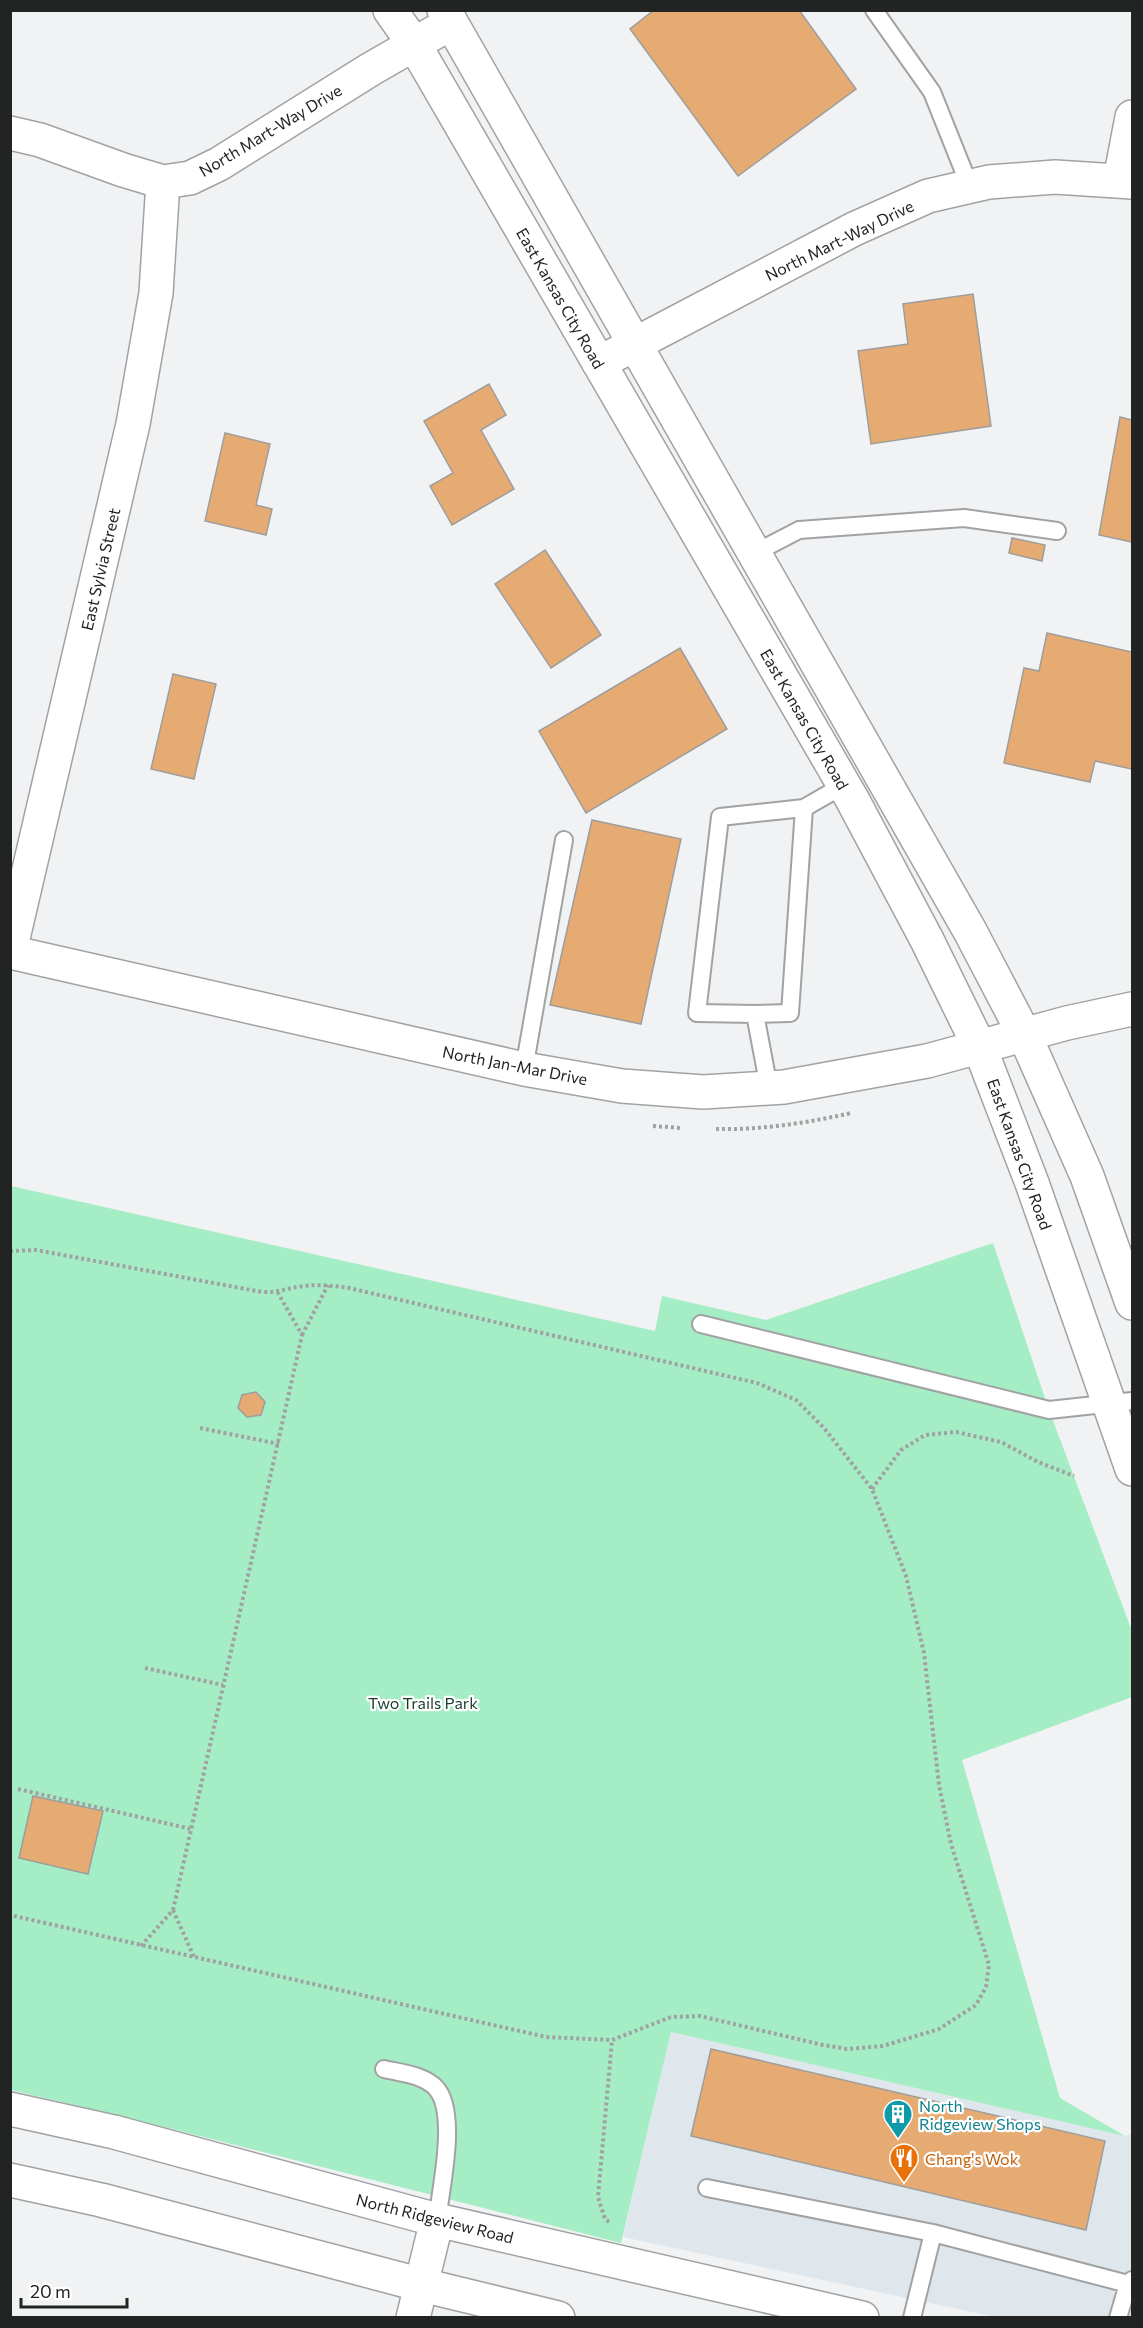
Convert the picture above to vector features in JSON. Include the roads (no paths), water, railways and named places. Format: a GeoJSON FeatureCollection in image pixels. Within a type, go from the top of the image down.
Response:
{"type":"FeatureCollection","features":[{"type":"Feature","properties":{"kind":"main road","name":"East Kansas City Road"},"geometry":{"type":"LineString","coordinates":[[390,10],[414,44],[843,785],[927,940],[980,1048],[1121,1403],[1132,1469]]}},
{"type":"Feature","properties":{"kind":"main road","name":"North Mart-Way Drive"},"geometry":{"type":"LineString","coordinates":[[10,133],[40,140],[163,182],[190,178],[219,164],[414,44],[447,17]]}},
{"type":"Feature","properties":{"kind":"main road"},"geometry":{"type":"LineString","coordinates":[[447,17],[970,931],[1025,1036],[1088,1176],[1132,1303]]}},
{"type":"Feature","properties":{"kind":"main road"},"geometry":{"type":"LineString","coordinates":[[1126,181],[1132,117]]}},
{"type":"Feature","properties":{"kind":"main road","name":"North Mart-Way Drive"},"geometry":{"type":"LineString","coordinates":[[599,363],[854,229],[928,196],[989,182],[1055,177],[1126,181]]}},
{"type":"Feature","properties":{"kind":"main road","name":"East Sylvia Street"},"geometry":{"type":"LineString","coordinates":[[10,951],[133,424],[156,293],[163,182]]}},
{"type":"Feature","properties":{"kind":"main road","name":"North Jan-Mar Drive"},"geometry":{"type":"LineString","coordinates":[[10,951],[524,1069],[633,1086],[703,1092],[784,1087],[927,1061],[1066,1023],[1132,1009]]}},
{"type":"Feature","properties":{"kind":"main road","name":"North Ridgeview Road"},"geometry":{"type":"LineString","coordinates":[[10,2109],[114,2132],[437,2220],[862,2318]]}},
{"type":"Feature","properties":{"kind":"main road"},"geometry":{"type":"LineString","coordinates":[[10,2180],[102,2200],[422,2286],[558,2318]]}},
{"type":"Feature","properties":{"kind":"main road"},"geometry":{"type":"LineString","coordinates":[[413,2318],[437,2220]]}},
{"type":"Feature","properties":{"kind":"lane"},"geometry":{"type":"LineString","coordinates":[[874,10],[932,92],[970,187]]}},
{"type":"Feature","properties":{"kind":"lane"},"geometry":{"type":"LineString","coordinates":[[755,553],[799,531],[964,518],[1057,531]]}},
{"type":"Feature","properties":{"kind":"lane"},"geometry":{"type":"LineString","coordinates":[[804,808],[790,1013],[697,1012],[720,817],[804,808],[843,785]]}},
{"type":"Feature","properties":{"kind":"lane"},"geometry":{"type":"LineString","coordinates":[[524,1069],[564,840]]}},
{"type":"Feature","properties":{"kind":"lane"},"geometry":{"type":"LineString","coordinates":[[755,1014],[769,1088]]}},
{"type":"Feature","properties":{"kind":"lane"},"geometry":{"type":"LineString","coordinates":[[701,1324],[1049,1410],[1121,1403]]}},
{"type":"Feature","properties":{"kind":"lane"},"geometry":{"type":"LineString","coordinates":[[384,2069],[422,2078],[436,2087],[446,2102],[448,2123],[437,2220]]}},
{"type":"Feature","properties":{"kind":"lane"},"geometry":{"type":"LineString","coordinates":[[707,2188],[933,2233],[1131,2282],[1118,2318]]}},
{"type":"Feature","properties":{"kind":"lane"},"geometry":{"type":"LineString","coordinates":[[912,2318],[933,2233]]}},
{"type":"Feature","properties":{"kind":"place","name":"North Ridgeview Shops"},"geometry":{"type":"Point","coordinates":[898,2140]}},
{"type":"Feature","properties":{"kind":"place","name":"Chang's Wok"},"geometry":{"type":"Point","coordinates":[904,2184]}},
{"type":"Feature","properties":{"kind":"park label","name":"Two Trails Park"},"geometry":{"type":"Point","coordinates":[423,1702]}}]}
